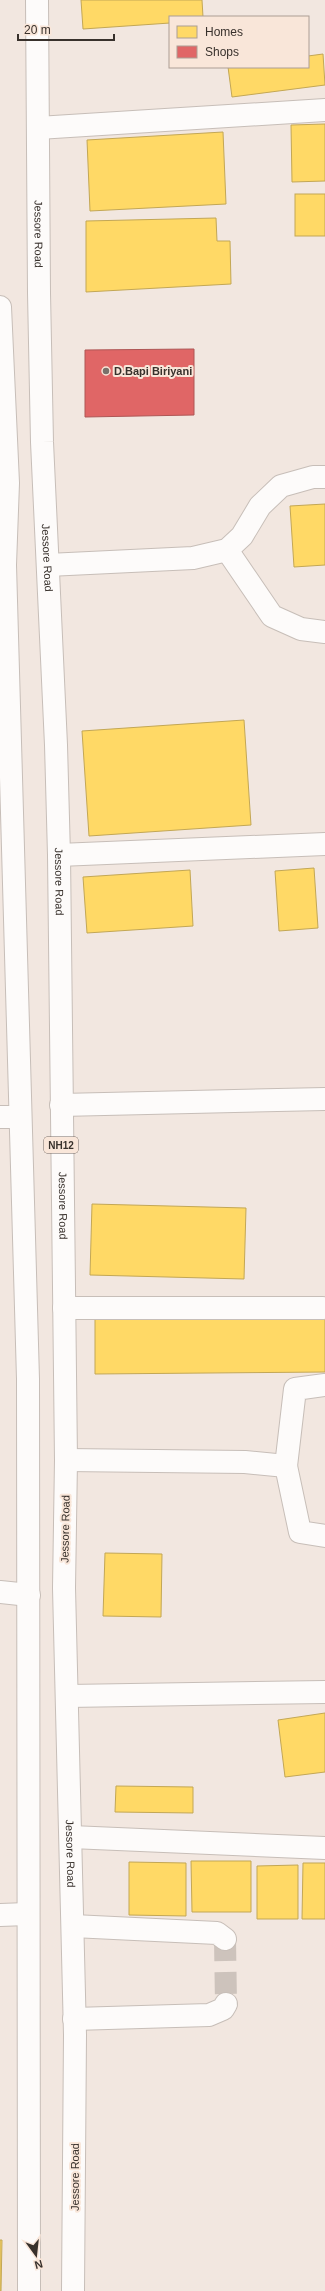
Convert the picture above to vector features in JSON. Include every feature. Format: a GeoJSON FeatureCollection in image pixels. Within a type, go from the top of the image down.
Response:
{"type":"FeatureCollection","features":[{"type":"Feature","properties":{"kind":"main road","name":"Jessore Road"},"geometry":{"type":"LineString","coordinates":[[37,0],[41,427],[59,855],[66,1460],[64,1588],[74,1926],[75,2187],[73,2291]]}},
{"type":"Feature","properties":{"kind":"main road"},"geometry":{"type":"LineString","coordinates":[[38,128],[325,110]]}},
{"type":"Feature","properties":{"kind":"main road"},"geometry":{"type":"LineString","coordinates":[[0,307],[4,484],[10,1117],[28,1378],[29,1595],[27,1914],[29,2291]]}},
{"type":"Feature","properties":{"kind":"main road"},"geometry":{"type":"LineString","coordinates":[[48,565],[193,558],[227,550],[242,536],[260,506],[281,486],[313,477],[325,477]]}},
{"type":"Feature","properties":{"kind":"main road"},"geometry":{"type":"LineString","coordinates":[[227,550],[272,616],[301,629],[325,632]]}},
{"type":"Feature","properties":{"kind":"main road"},"geometry":{"type":"LineString","coordinates":[[59,855],[325,844]]}},
{"type":"Feature","properties":{"kind":"main road"},"geometry":{"type":"LineString","coordinates":[[61,1105],[325,1099]]}},
{"type":"Feature","properties":{"kind":"main road"},"geometry":{"type":"LineString","coordinates":[[64,1308],[323,1308]]}},
{"type":"Feature","properties":{"kind":"main road"},"geometry":{"type":"LineString","coordinates":[[325,1385],[295,1388],[286,1466],[300,1532],[325,1536]]}},
{"type":"Feature","properties":{"kind":"main road"},"geometry":{"type":"LineString","coordinates":[[66,1460],[245,1462],[286,1466]]}},
{"type":"Feature","properties":{"kind":"main road"},"geometry":{"type":"LineString","coordinates":[[0,1592],[29,1595]]}},
{"type":"Feature","properties":{"kind":"main road"},"geometry":{"type":"LineString","coordinates":[[68,1696],[325,1692]]}},
{"type":"Feature","properties":{"kind":"main road"},"geometry":{"type":"LineString","coordinates":[[71,1837],[325,1848]]}},
{"type":"Feature","properties":{"kind":"main road"},"geometry":{"type":"LineString","coordinates":[[0,1915],[27,1914]]}},
{"type":"Feature","properties":{"kind":"main road"},"geometry":{"type":"LineString","coordinates":[[74,1926],[217,1933],[225,1939]]}},
{"type":"Feature","properties":{"kind":"main road"},"geometry":{"type":"LineString","coordinates":[[74,2019],[209,2015],[223,2009],[226,2004]]}},
{"type":"Feature","properties":{"kind":"building: Homes"},"geometry":{"type":"Polygon","coordinates":[[[81,0],[202,0],[203,16],[169,16],[169,23],[83,29],[81,0]]]}},
{"type":"Feature","properties":{"kind":"building: Homes"},"geometry":{"type":"Polygon","coordinates":[[[323,54],[325,85],[232,97],[228,68],[309,68],[309,56],[323,54]]]}},
{"type":"Feature","properties":{"kind":"building: Homes"},"geometry":{"type":"Polygon","coordinates":[[[325,124],[325,181],[292,182],[291,125],[325,124]]]}},
{"type":"Feature","properties":{"kind":"building: Homes"},"geometry":{"type":"Polygon","coordinates":[[[223,132],[226,204],[90,211],[87,140],[223,132]]]}},
{"type":"Feature","properties":{"kind":"building: Homes"},"geometry":{"type":"Polygon","coordinates":[[[295,194],[325,194],[325,236],[295,236],[295,194]]]}},
{"type":"Feature","properties":{"kind":"building: Homes"},"geometry":{"type":"Polygon","coordinates":[[[216,218],[217,241],[230,241],[231,284],[86,292],[86,221],[216,218]]]}},
{"type":"Feature","properties":{"kind":"building: Homes"},"geometry":{"type":"Polygon","coordinates":[[[325,504],[325,565],[294,567],[290,506],[325,504]]]}},
{"type":"Feature","properties":{"kind":"building: Homes"},"geometry":{"type":"Polygon","coordinates":[[[244,720],[251,825],[89,836],[82,731],[244,720]]]}},
{"type":"Feature","properties":{"kind":"building: Homes"},"geometry":{"type":"Polygon","coordinates":[[[314,868],[318,928],[279,931],[275,871],[314,868]]]}},
{"type":"Feature","properties":{"kind":"building: Homes"},"geometry":{"type":"Polygon","coordinates":[[[190,870],[193,926],[87,933],[83,877],[190,870]]]}},
{"type":"Feature","properties":{"kind":"building: Homes"},"geometry":{"type":"Polygon","coordinates":[[[92,1204],[246,1208],[244,1279],[90,1275],[92,1204]]]}},
{"type":"Feature","properties":{"kind":"building: Homes"},"geometry":{"type":"Polygon","coordinates":[[[325,1318],[325,1372],[95,1374],[95,1319],[325,1318]]]}},
{"type":"Feature","properties":{"kind":"building: Homes"},"geometry":{"type":"Polygon","coordinates":[[[105,1553],[162,1554],[161,1617],[103,1616],[105,1553]]]}},
{"type":"Feature","properties":{"kind":"building: Homes"},"geometry":{"type":"Polygon","coordinates":[[[325,1713],[325,1772],[285,1777],[278,1720],[325,1713]]]}},
{"type":"Feature","properties":{"kind":"building: Homes"},"geometry":{"type":"Polygon","coordinates":[[[116,1786],[193,1787],[193,1813],[115,1812],[116,1786]]]}},
{"type":"Feature","properties":{"kind":"building: Homes"},"geometry":{"type":"Polygon","coordinates":[[[191,1861],[251,1861],[251,1912],[192,1912],[191,1861]]]}},
{"type":"Feature","properties":{"kind":"building: Homes"},"geometry":{"type":"Polygon","coordinates":[[[129,1862],[186,1863],[186,1916],[129,1915],[129,1862]]]}},
{"type":"Feature","properties":{"kind":"building: Homes"},"geometry":{"type":"Polygon","coordinates":[[[303,1863],[325,1863],[325,1919],[302,1919],[303,1863]]]}},
{"type":"Feature","properties":{"kind":"building: Homes"},"geometry":{"type":"Polygon","coordinates":[[[298,1865],[298,1919],[257,1919],[257,1866],[298,1865]]]}},
{"type":"Feature","properties":{"kind":"building: Homes"},"geometry":{"type":"Polygon","coordinates":[[[0,2240],[2,2240],[1,2291],[0,2291],[0,2240]]]}},
{"type":"Feature","properties":{"kind":"building: Shops"},"geometry":{"type":"Polygon","coordinates":[[[194,349],[194,415],[85,417],[85,350],[194,349]]]}},
{"type":"Feature","properties":{"kind":"tunnel"},"geometry":{"type":"LineString","coordinates":[[225,1939],[226,2004]]}},
{"type":"Feature","properties":{"kind":"place","name":"D.Bapi Biriyani"},"geometry":{"type":"Point","coordinates":[106,371]}}]}
